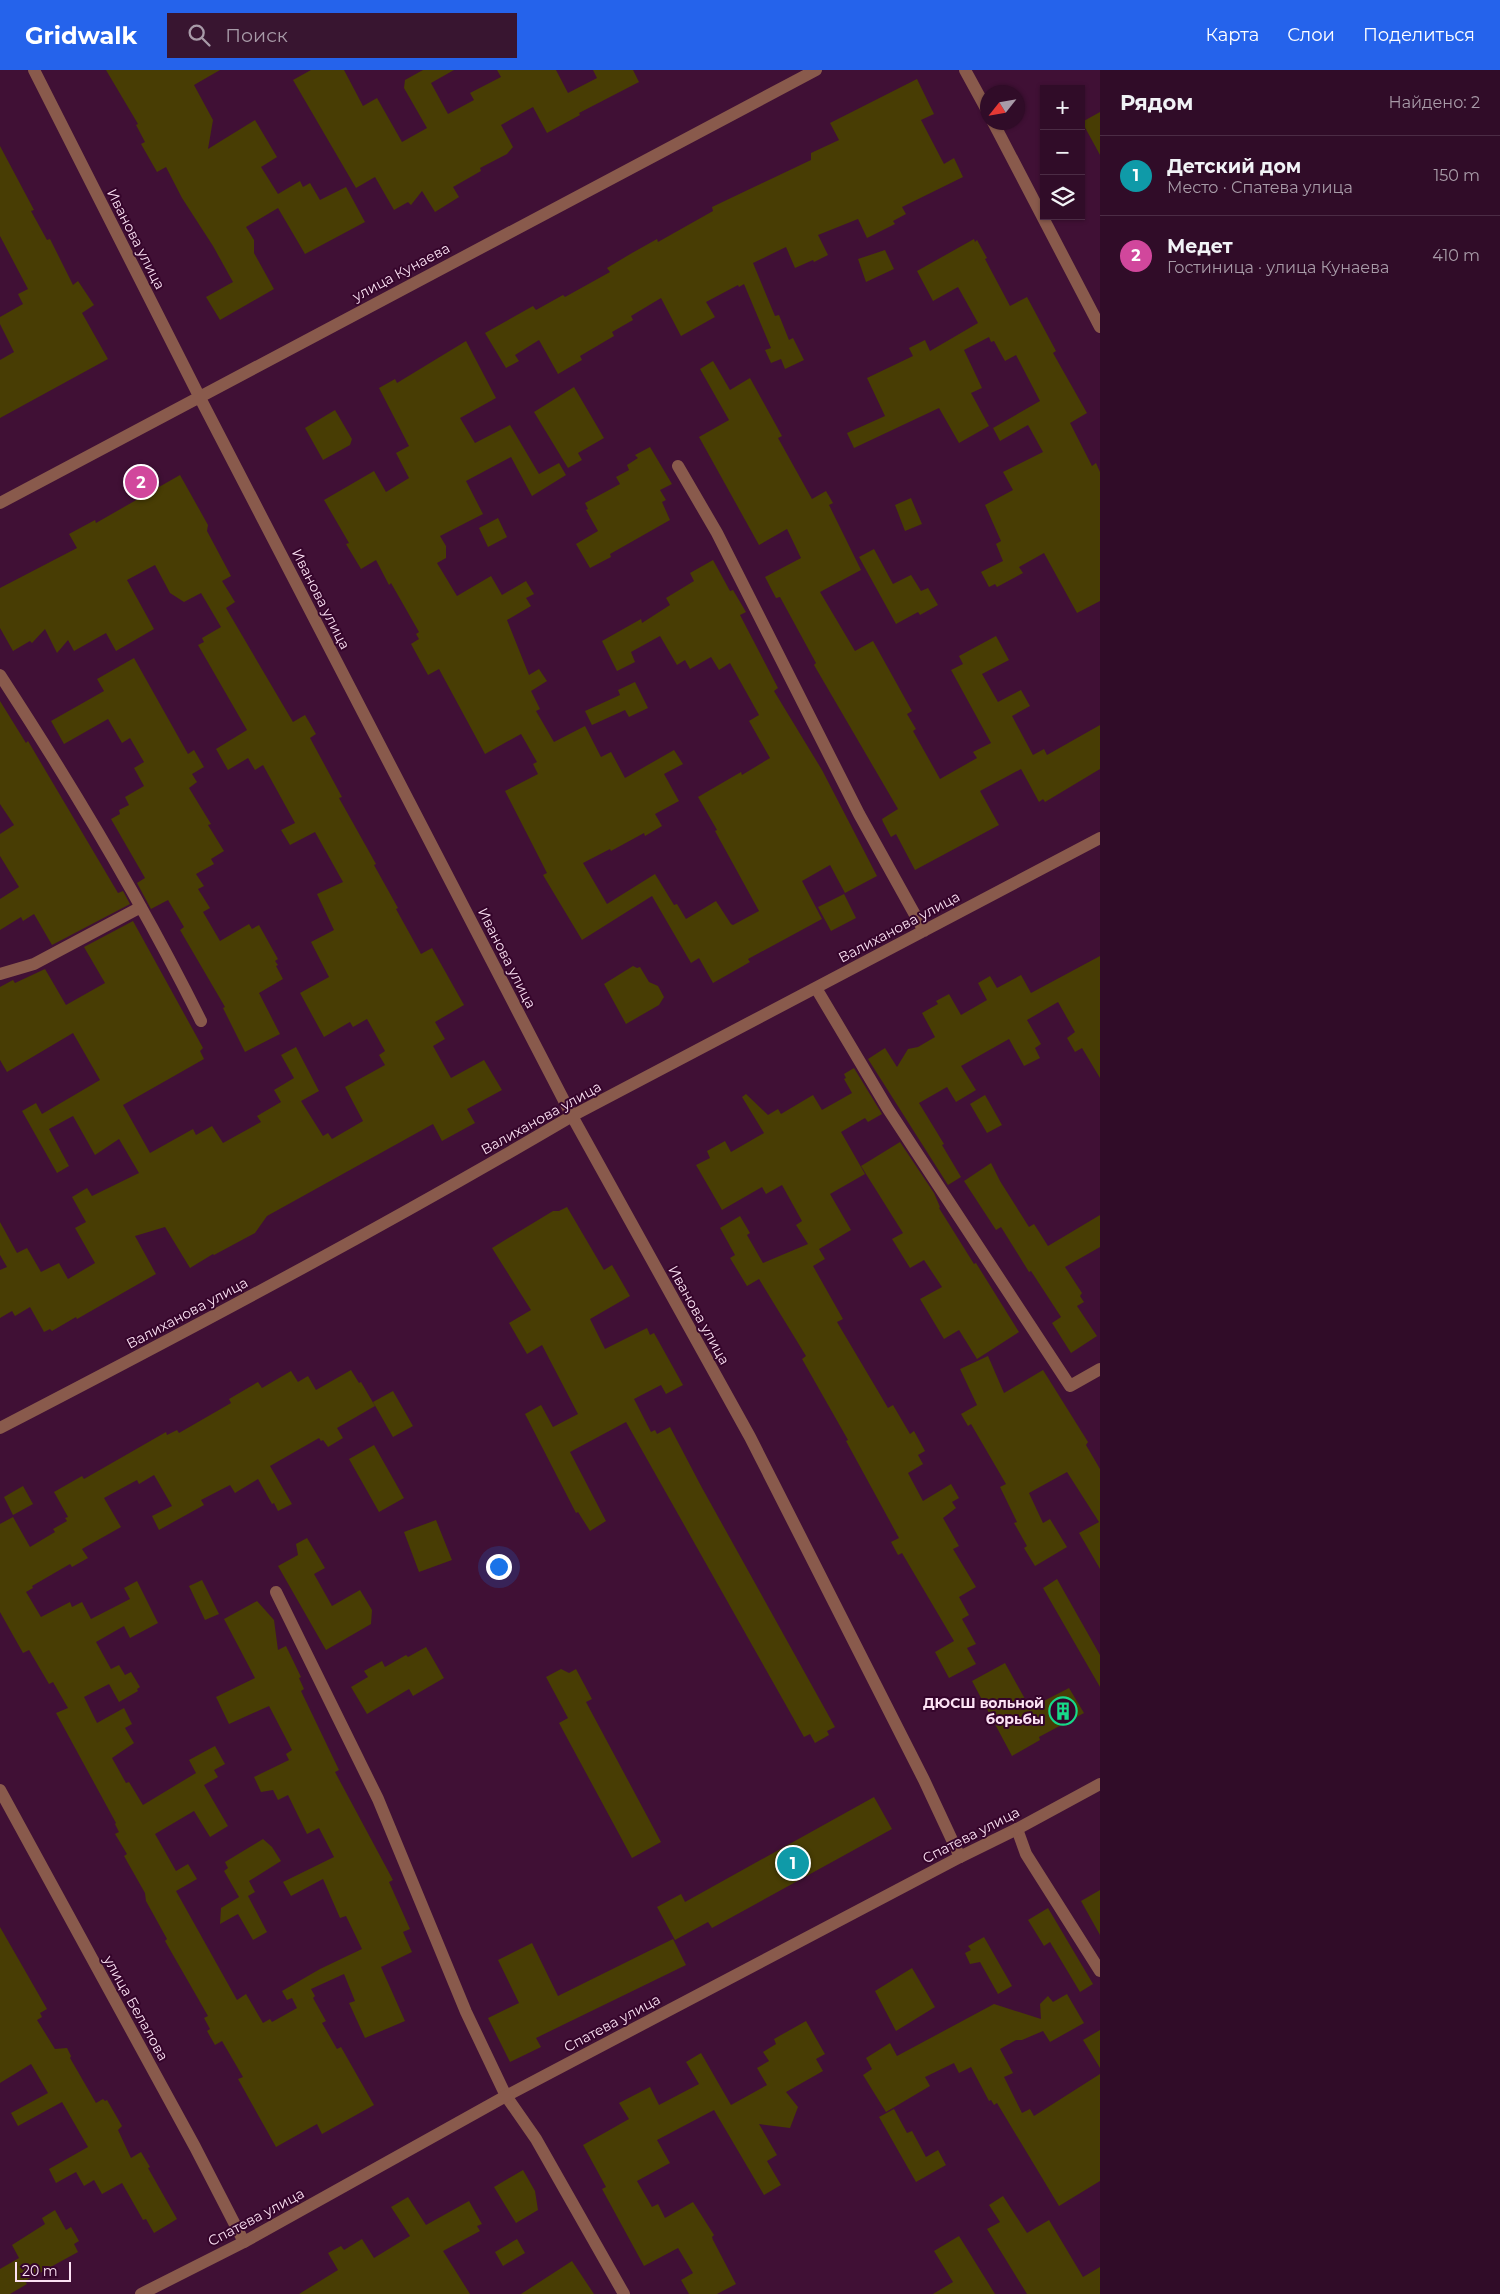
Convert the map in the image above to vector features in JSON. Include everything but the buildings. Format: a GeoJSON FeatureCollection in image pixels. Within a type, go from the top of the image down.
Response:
{"type":"FeatureCollection","features":[{"type":"Feature","properties":{"kind":"street","name":"Иванова улица"},"geometry":{"type":"LineString","coordinates":[[34,70],[199,396],[572,1116],[750,1437],[924,1780],[960,1857]]}},
{"type":"Feature","properties":{"kind":"street","name":"улица Кунаева"},"geometry":{"type":"LineString","coordinates":[[0,503],[816,70]]}},
{"type":"Feature","properties":{"kind":"street"},"geometry":{"type":"LineString","coordinates":[[966,70],[980,97]]}},
{"type":"Feature","properties":{"kind":"street"},"geometry":{"type":"LineString","coordinates":[[997,130],[1100,327]]}},
{"type":"Feature","properties":{"kind":"street"},"geometry":{"type":"LineString","coordinates":[[678,466],[717,533],[859,814],[924,931]]}},
{"type":"Feature","properties":{"kind":"street"},"geometry":{"type":"LineString","coordinates":[[0,675],[36,731],[160,938],[201,1021]]}},
{"type":"Feature","properties":{"kind":"street","name":"Валиханова улица"},"geometry":{"type":"LineString","coordinates":[[0,1428],[193,1328],[496,1161],[572,1116],[1100,838]]}},
{"type":"Feature","properties":{"kind":"street"},"geometry":{"type":"LineString","coordinates":[[0,974],[34,964],[141,907]]}},
{"type":"Feature","properties":{"kind":"street"},"geometry":{"type":"LineString","coordinates":[[816,988],[888,1109],[1070,1386],[1100,1369]]}},
{"type":"Feature","properties":{"kind":"street"},"geometry":{"type":"LineString","coordinates":[[276,1592],[378,1799],[466,2012],[506,2096],[536,2139],[624,2294]]}},
{"type":"Feature","properties":{"kind":"street","name":"Спатева улица"},"geometry":{"type":"LineString","coordinates":[[141,2294],[244,2242],[506,2096],[960,1857],[1018,1829],[1100,1784]]}},
{"type":"Feature","properties":{"kind":"street","name":"улица Белалова"},"geometry":{"type":"LineString","coordinates":[[0,1790],[195,2147],[244,2242]]}},
{"type":"Feature","properties":{"kind":"street"},"geometry":{"type":"LineString","coordinates":[[1018,1829],[1026,1854],[1100,1971]]}},
{"type":"Feature","properties":{"kind":"place","name":"Медет"},"geometry":{"type":"Point","coordinates":[141,482]}},
{"type":"Feature","properties":{"kind":"place","name":"ДЮСШ вольной борьбы"},"geometry":{"type":"Point","coordinates":[1063,1711]}},
{"type":"Feature","properties":{"kind":"place","name":"Детский дом"},"geometry":{"type":"Point","coordinates":[793,1863]}}]}
